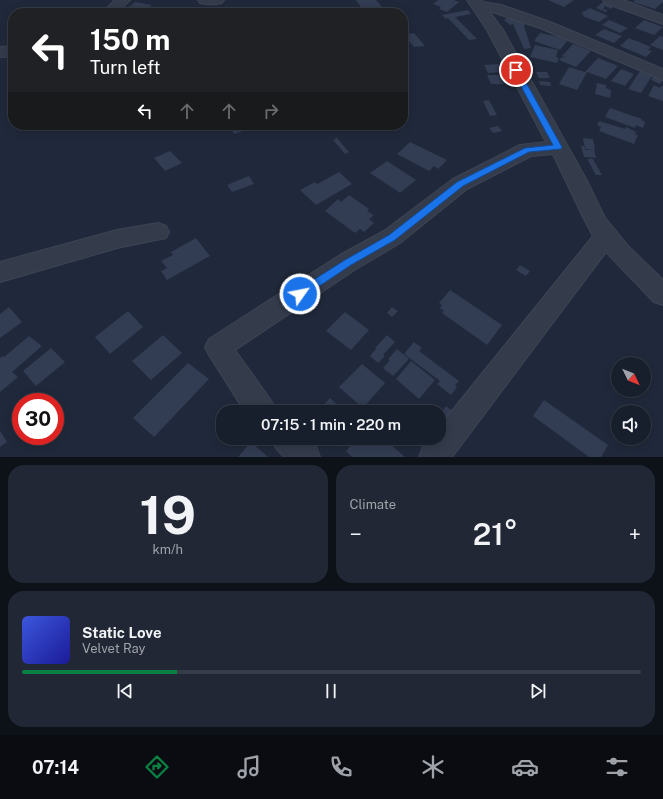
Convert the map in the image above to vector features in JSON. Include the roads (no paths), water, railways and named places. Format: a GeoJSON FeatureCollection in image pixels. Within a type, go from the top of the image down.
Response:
{"type":"FeatureCollection","features":[{"type":"Feature","properties":{"kind":"street"},"geometry":{"type":"LineString","coordinates":[[114,8],[123,0]]}},
{"type":"Feature","properties":{"kind":"street"},"geometry":{"type":"LineString","coordinates":[[205,0],[217,0]]}},
{"type":"Feature","properties":{"kind":"street"},"geometry":{"type":"LineString","coordinates":[[610,0],[663,20]]}},
{"type":"Feature","properties":{"kind":"street"},"geometry":{"type":"LineString","coordinates":[[477,3],[550,27],[663,75]]}},
{"type":"Feature","properties":{"kind":"street"},"geometry":{"type":"LineString","coordinates":[[477,3],[495,30],[606,236],[637,271],[663,295]]}},
{"type":"Feature","properties":{"kind":"street"},"geometry":{"type":"LineString","coordinates":[[257,405],[218,347],[348,262],[392,237],[460,184],[527,150],[558,147]]}},
{"type":"Feature","properties":{"kind":"street"},"geometry":{"type":"LineString","coordinates":[[0,272],[117,239],[158,232]]}},
{"type":"Feature","properties":{"kind":"street"},"geometry":{"type":"LineString","coordinates":[[434,457],[606,236]]}},
{"type":"Feature","properties":{"kind":"street"},"geometry":{"type":"LineString","coordinates":[[293,445],[305,457]]}}]}
